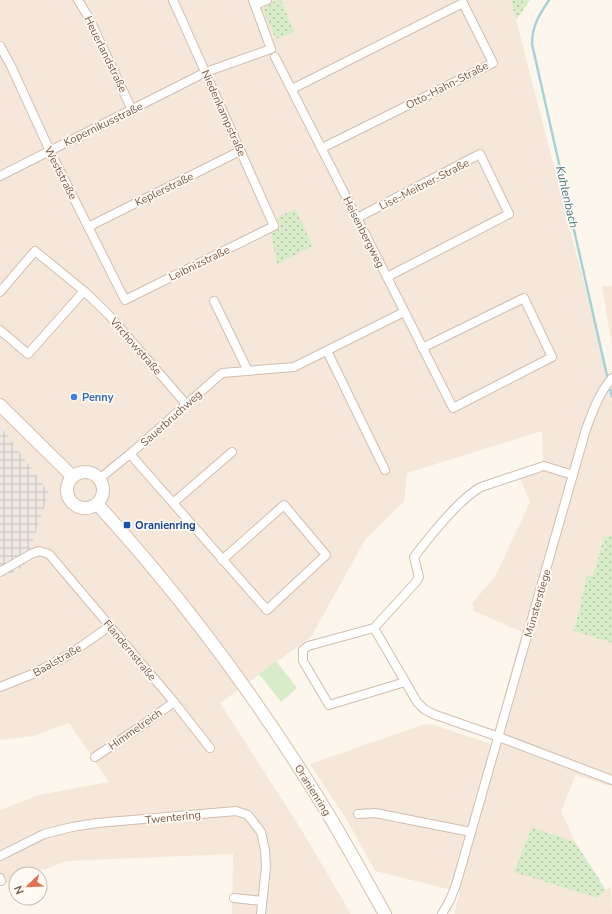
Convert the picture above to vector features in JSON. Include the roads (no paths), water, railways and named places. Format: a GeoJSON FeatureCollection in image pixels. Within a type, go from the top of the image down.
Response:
{"type":"FeatureCollection","features":[{"type":"Feature","properties":{"kind":"street","name":"Heuerlandstraße"},"geometry":{"type":"LineString","coordinates":[[78,0],[89,18],[132,110]]}},
{"type":"Feature","properties":{"kind":"street","name":"Niedenkampstraße"},"geometry":{"type":"LineString","coordinates":[[173,0],[274,226]]}},
{"type":"Feature","properties":{"kind":"street"},"geometry":{"type":"LineString","coordinates":[[254,2],[267,0]]}},
{"type":"Feature","properties":{"kind":"street","name":"Kopernikusstraße"},"geometry":{"type":"LineString","coordinates":[[0,176],[206,72],[271,49],[254,2]]}},
{"type":"Feature","properties":{"kind":"street","name":"Otto-Hahn-Straße"},"geometry":{"type":"LineString","coordinates":[[292,89],[463,3],[493,63],[322,148]]}},
{"type":"Feature","properties":{"kind":"street","name":"Weststraße"},"geometry":{"type":"LineString","coordinates":[[0,46],[11,66],[50,151],[125,300]]}},
{"type":"Feature","properties":{"kind":"street","name":"Heisenbergweg"},"geometry":{"type":"LineString","coordinates":[[275,57],[388,277],[404,312],[422,348],[453,408],[552,357],[524,298],[422,348]]}},
{"type":"Feature","properties":{"kind":"street","name":"Keplerstraße"},"geometry":{"type":"LineString","coordinates":[[88,227],[240,151]]}},
{"type":"Feature","properties":{"kind":"street","name":"Lise-Meitner-Straße"},"geometry":{"type":"LineString","coordinates":[[357,218],[480,154],[510,214],[388,277]]}},
{"type":"Feature","properties":{"kind":"street","name":"Leibnizstraße"},"geometry":{"type":"LineString","coordinates":[[125,300],[274,226]]}},
{"type":"Feature","properties":{"kind":"street","name":"Virchowstraße"},"geometry":{"type":"LineString","coordinates":[[0,292],[35,251],[84,291],[109,315],[186,404]]}},
{"type":"Feature","properties":{"kind":"street"},"geometry":{"type":"LineString","coordinates":[[0,330],[28,354],[84,291]]}},
{"type":"Feature","properties":{"kind":"street"},"geometry":{"type":"LineString","coordinates":[[214,301],[248,371]]}},
{"type":"Feature","properties":{"kind":"street","name":"Sauerbruchweg"},"geometry":{"type":"LineString","coordinates":[[99,479],[130,454],[222,373],[294,367],[404,312]]}},
{"type":"Feature","properties":{"kind":"street"},"geometry":{"type":"LineString","coordinates":[[327,351],[385,470]]}},
{"type":"Feature","properties":{"kind":"street","name":"Münsterstiege"},"geometry":{"type":"LineString","coordinates":[[443,914],[456,885],[591,415],[604,387],[612,378]]}},
{"type":"Feature","properties":{"kind":"street"},"geometry":{"type":"LineString","coordinates":[[0,405],[73,477]]}},
{"type":"Feature","properties":{"kind":"street"},"geometry":{"type":"LineString","coordinates":[[173,503],[232,452]]}},
{"type":"Feature","properties":{"kind":"street"},"geometry":{"type":"LineString","coordinates":[[130,454],[222,560],[267,610],[326,555],[284,505],[222,560]]}},
{"type":"Feature","properties":{"kind":"street"},"geometry":{"type":"LineString","coordinates":[[405,682],[329,705],[303,661],[303,650],[308,646],[374,628],[419,577],[414,557],[444,521],[474,491],[481,487],[544,466],[573,475]]}},
{"type":"Feature","properties":{"kind":"street"},"geometry":{"type":"LineString","coordinates":[[86,472],[93,474],[99,479],[102,484],[103,491],[97,504],[85,508],[78,507],[73,504],[69,499],[67,487],[73,477],[79,473],[86,472]]}},
{"type":"Feature","properties":{"kind":"street","name":"Oranienring"},"geometry":{"type":"LineString","coordinates":[[97,504],[170,590],[242,684],[326,810],[385,914]]}},
{"type":"Feature","properties":{"kind":"street","name":"Flandernstraße"},"geometry":{"type":"LineString","coordinates":[[0,572],[35,552],[44,552],[49,554],[174,702],[210,748]]}},
{"type":"Feature","properties":{"kind":"street","name":"Baalstraße"},"geometry":{"type":"LineString","coordinates":[[0,687],[35,673],[70,654],[110,626]]}},
{"type":"Feature","properties":{"kind":"street"},"geometry":{"type":"LineString","coordinates":[[374,628],[417,702],[424,709],[433,714],[499,737],[612,780]]}},
{"type":"Feature","properties":{"kind":"street","name":"Himmelreich"},"geometry":{"type":"LineString","coordinates":[[95,756],[147,722],[174,702]]}},
{"type":"Feature","properties":{"kind":"street","name":"Twentering"},"geometry":{"type":"LineString","coordinates":[[0,856],[44,834],[72,827],[97,823],[236,811],[248,815],[261,832],[265,850],[266,866],[261,914]]}},
{"type":"Feature","properties":{"kind":"street"},"geometry":{"type":"LineString","coordinates":[[358,814],[375,813],[471,832]]}},
{"type":"Feature","properties":{"kind":"street"},"geometry":{"type":"LineString","coordinates":[[234,898],[262,901]]}},
{"type":"Feature","properties":{"kind":"waterway","name":"Kuhlenbach"},"geometry":{"type":"LineString","coordinates":[[549,0],[537,21],[533,32],[532,44],[608,380]]}},
{"type":"Feature","properties":{"kind":"waterway","name":"Kuhlenbach"},"geometry":{"type":"LineString","coordinates":[[609,385],[612,397]]}},
{"type":"Feature","properties":{"kind":"place","name":"Penny"},"geometry":{"type":"Point","coordinates":[74,397]}},
{"type":"Feature","properties":{"kind":"place","name":"Oranienring"},"geometry":{"type":"Point","coordinates":[127,525]}}]}
